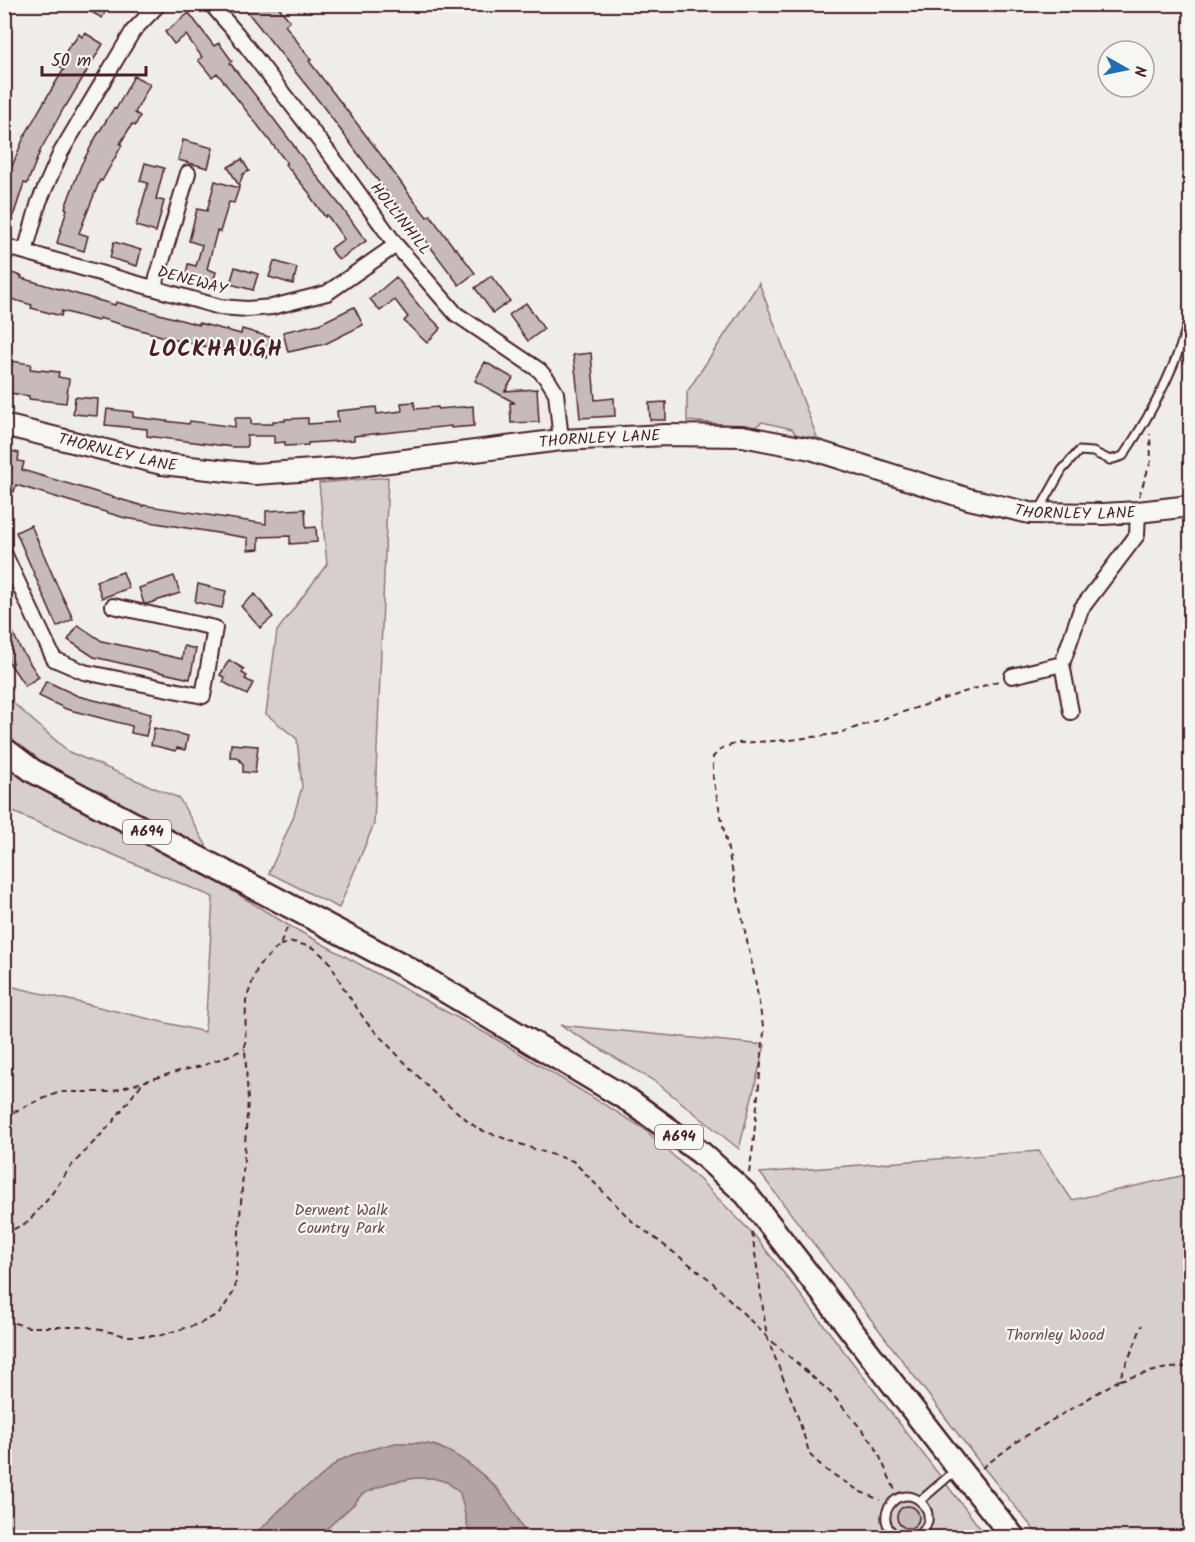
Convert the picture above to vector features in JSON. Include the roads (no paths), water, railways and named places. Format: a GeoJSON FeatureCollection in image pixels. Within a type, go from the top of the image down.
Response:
{"type":"FeatureCollection","features":[{"type":"Feature","properties":{"kind":"main road","name":"A694"},"geometry":{"type":"LineString","coordinates":[[4,749],[33,771],[402,965],[630,1101],[701,1153],[746,1194],[1014,1538]]}},
{"type":"Feature","properties":{"kind":"street"},"geometry":{"type":"LineString","coordinates":[[25,252],[39,201],[61,152],[133,31],[159,4]]}},
{"type":"Feature","properties":{"kind":"street","name":"HOLLINHILL"},"geometry":{"type":"LineString","coordinates":[[211,4],[237,34],[339,166],[396,245],[456,314],[539,370],[548,380],[556,393],[561,440]]}},
{"type":"Feature","properties":{"kind":"street"},"geometry":{"type":"LineString","coordinates":[[154,288],[188,173]]}},
{"type":"Feature","properties":{"kind":"street","name":"DENEWAY"},"geometry":{"type":"LineString","coordinates":[[4,246],[220,307],[247,309],[272,308],[327,293],[396,245]]}},
{"type":"Feature","properties":{"kind":"street","name":"THORNLEY LANE"},"geometry":{"type":"LineString","coordinates":[[4,425],[162,464],[255,474],[342,468],[561,440],[666,435],[742,436],[812,449],[969,499],[1030,513],[1138,513],[1191,506]]}},
{"type":"Feature","properties":{"kind":"street"},"geometry":{"type":"LineString","coordinates":[[1071,712],[1062,664],[1082,609],[1137,535],[1138,513]]}},
{"type":"Feature","properties":{"kind":"street"},"geometry":{"type":"LineString","coordinates":[[4,553],[54,659],[84,672],[203,696],[215,628],[113,606]]}},
{"type":"Feature","properties":{"kind":"street"},"geometry":{"type":"LineString","coordinates":[[1012,676],[1062,664]]}},
{"type":"Feature","properties":{"kind":"lane"},"geometry":{"type":"LineString","coordinates":[[1038,513],[1062,470],[1079,451],[1093,452],[1110,460],[1123,456],[1136,438],[1175,362],[1191,314]]}},
{"type":"Feature","properties":{"kind":"lane"},"geometry":{"type":"LineString","coordinates":[[921,1501],[958,1468]]}},
{"type":"Feature","properties":{"kind":"lane"},"geometry":{"type":"LineString","coordinates":[[900,1538],[888,1527],[887,1510],[891,1503],[906,1496],[921,1501],[928,1514],[924,1530],[912,1538]]}},
{"type":"Feature","properties":{"kind":"district","name":"LOCKHAUGH"},"geometry":{"type":"Point","coordinates":[216,350]}},
{"type":"Feature","properties":{"kind":"park label","name":"Derwent Walk Country Park"},"geometry":{"type":"Point","coordinates":[341,1219]}},
{"type":"Feature","properties":{"kind":"park label","name":"Thornley Wood"},"geometry":{"type":"Point","coordinates":[1055,1335]}}]}
